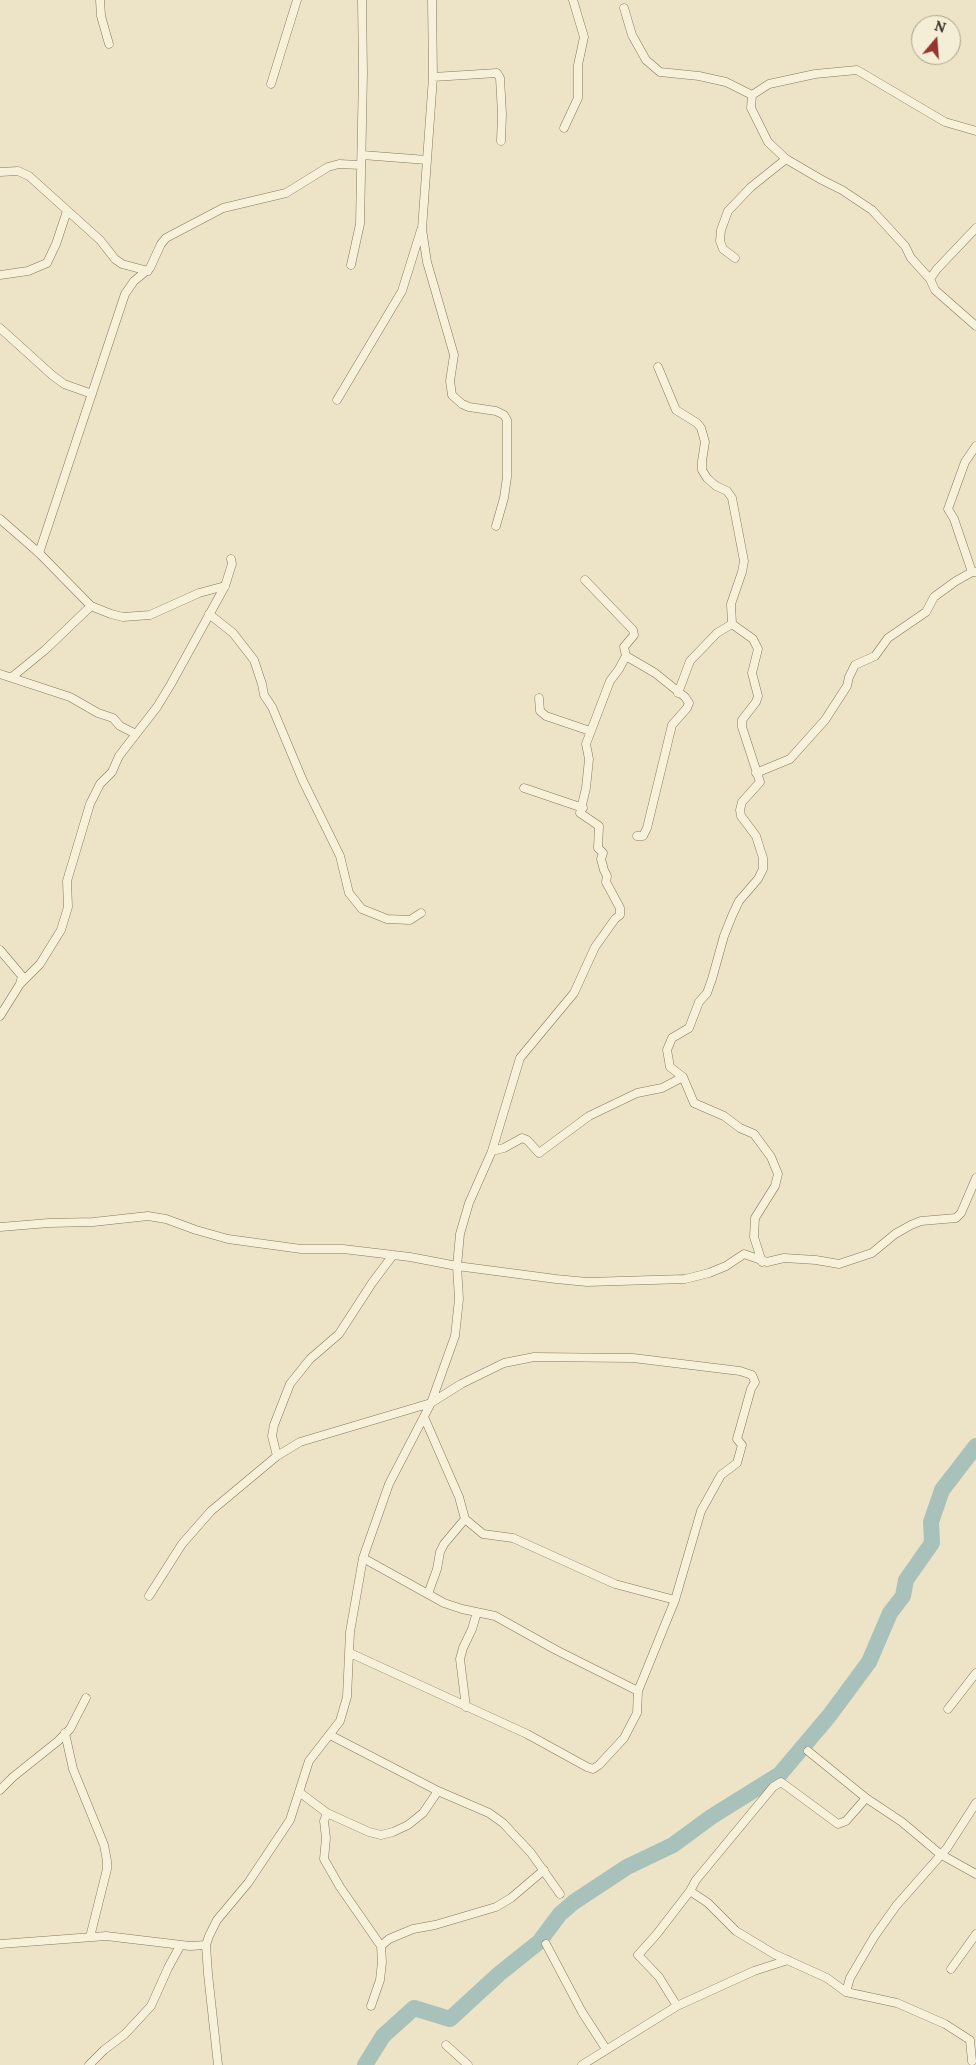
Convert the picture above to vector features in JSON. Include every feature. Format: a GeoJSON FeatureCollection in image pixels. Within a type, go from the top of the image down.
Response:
{"type":"FeatureCollection","features":[{"type":"Feature","properties":{"kind":"street"},"geometry":{"type":"LineString","coordinates":[[100,0],[101,16],[109,44]]}},
{"type":"Feature","properties":{"kind":"street"},"geometry":{"type":"LineString","coordinates":[[272,84],[297,0]]}},
{"type":"Feature","properties":{"kind":"street"},"geometry":{"type":"LineString","coordinates":[[351,265],[360,224],[363,73],[362,0]]}},
{"type":"Feature","properties":{"kind":"street"},"geometry":{"type":"LineString","coordinates":[[432,0],[432,76],[422,228],[427,262],[454,355],[450,381],[452,396],[469,407],[496,410],[504,415],[506,420],[507,477],[504,498],[496,526]]}},
{"type":"Feature","properties":{"kind":"street"},"geometry":{"type":"LineString","coordinates":[[564,128],[578,98],[578,66],[584,37],[573,0]]}},
{"type":"Feature","properties":{"kind":"street"},"geometry":{"type":"LineString","coordinates":[[624,8],[632,35],[646,60],[660,72],[700,76],[726,82],[752,95]]}},
{"type":"Feature","properties":{"kind":"street"},"geometry":{"type":"LineString","coordinates":[[752,95],[769,84],[815,74],[858,70],[945,122],[976,131]]}},
{"type":"Feature","properties":{"kind":"street"},"geometry":{"type":"LineString","coordinates":[[432,76],[496,73],[500,78],[501,141]]}},
{"type":"Feature","properties":{"kind":"street"},"geometry":{"type":"LineString","coordinates":[[752,95],[751,108],[768,142],[786,159],[842,190],[872,210],[905,246],[917,266],[930,279],[935,290],[976,326]]}},
{"type":"Feature","properties":{"kind":"street"},"geometry":{"type":"LineString","coordinates":[[362,155],[427,160]]}},
{"type":"Feature","properties":{"kind":"street"},"geometry":{"type":"LineString","coordinates":[[735,258],[723,248],[720,241],[721,230],[728,211],[751,187],[786,159]]}},
{"type":"Feature","properties":{"kind":"street"},"geometry":{"type":"LineString","coordinates":[[39,553],[125,294],[134,281],[148,271],[166,238],[223,208],[279,196],[328,168],[339,164],[360,165]]}},
{"type":"Feature","properties":{"kind":"street"},"geometry":{"type":"LineString","coordinates":[[0,172],[18,171],[29,176],[93,234],[118,261],[148,271]]}},
{"type":"Feature","properties":{"kind":"street"},"geometry":{"type":"LineString","coordinates":[[0,275],[28,271],[47,263],[56,244],[67,211]]}},
{"type":"Feature","properties":{"kind":"street"},"geometry":{"type":"LineString","coordinates":[[337,400],[402,291],[422,228]]}},
{"type":"Feature","properties":{"kind":"street"},"geometry":{"type":"LineString","coordinates":[[930,279],[976,228]]}},
{"type":"Feature","properties":{"kind":"street"},"geometry":{"type":"LineString","coordinates":[[0,328],[64,384],[92,394]]}},
{"type":"Feature","properties":{"kind":"street"},"geometry":{"type":"LineString","coordinates":[[658,367],[676,410],[697,423],[701,428],[705,442],[702,470],[707,478],[727,491],[732,498],[744,561],[731,604],[732,624],[754,639],[758,649],[752,674],[758,696],[756,702],[742,720],[760,782],[742,802],[740,810],[741,816],[756,836],[763,858],[763,869],[758,879],[739,901],[732,916],[707,993],[699,1002],[689,1028],[672,1038],[667,1050],[670,1068],[684,1077],[694,1102],[724,1116],[740,1128],[754,1134],[771,1157],[778,1174],[775,1186],[755,1218],[754,1237],[762,1262]]}},
{"type":"Feature","properties":{"kind":"street"},"geometry":{"type":"LineString","coordinates":[[756,773],[790,759],[825,720],[847,686],[849,676],[855,665],[875,656],[888,638],[926,612],[934,597],[956,581],[974,572],[954,519],[948,509],[965,462],[976,446]]}},
{"type":"Feature","properties":{"kind":"street"},"geometry":{"type":"LineString","coordinates":[[0,519],[39,553],[91,606],[123,616],[150,615],[199,593],[225,586]]}},
{"type":"Feature","properties":{"kind":"street"},"geometry":{"type":"LineString","coordinates":[[0,1016],[20,984],[40,964],[61,930],[68,907],[67,881],[90,804],[100,784],[112,772],[119,756],[167,691],[225,586],[232,564],[231,559]]}},
{"type":"Feature","properties":{"kind":"street"},"geometry":{"type":"LineString","coordinates":[[218,2065],[206,1946],[216,1920],[248,1883],[290,1820],[309,1761],[340,1720],[347,1697],[350,1632],[363,1558],[392,1477],[431,1403],[455,1336],[459,1299],[457,1266],[460,1234],[469,1203],[492,1152],[520,1058],[574,993],[595,947],[620,915],[620,908],[606,882],[607,876],[601,860],[602,853],[598,848],[599,826],[581,816],[589,759],[586,744],[610,681],[626,656],[624,647],[634,636],[633,630],[585,580]]}},
{"type":"Feature","properties":{"kind":"street"},"geometry":{"type":"LineString","coordinates":[[12,677],[45,650],[91,606]]}},
{"type":"Feature","properties":{"kind":"street"},"geometry":{"type":"LineString","coordinates":[[209,614],[233,633],[254,660],[264,695],[272,707],[303,781],[340,856],[349,893],[362,908],[387,919],[410,920],[422,913]]}},
{"type":"Feature","properties":{"kind":"street"},"geometry":{"type":"LineString","coordinates":[[678,693],[690,661],[717,633],[732,624]]}},
{"type":"Feature","properties":{"kind":"street"},"geometry":{"type":"LineString","coordinates":[[626,656],[655,673],[678,693],[686,697],[689,705],[672,725],[647,828],[643,836],[637,836]]}},
{"type":"Feature","properties":{"kind":"street"},"geometry":{"type":"LineString","coordinates":[[0,674],[70,696],[98,713],[113,718],[120,726],[136,734]]}},
{"type":"Feature","properties":{"kind":"street"},"geometry":{"type":"LineString","coordinates":[[539,698],[540,711],[546,716],[590,731]]}},
{"type":"Feature","properties":{"kind":"street"},"geometry":{"type":"LineString","coordinates":[[524,788],[582,808]]}},
{"type":"Feature","properties":{"kind":"street"},"geometry":{"type":"LineString","coordinates":[[0,950],[22,976],[20,984]]}},
{"type":"Feature","properties":{"kind":"street"},"geometry":{"type":"LineString","coordinates":[[492,1152],[522,1138],[527,1140],[539,1153],[596,1113],[637,1093],[662,1088],[684,1077]]}},
{"type":"Feature","properties":{"kind":"street"},"geometry":{"type":"LineString","coordinates":[[0,1227],[112,1221],[148,1216],[166,1219],[228,1239],[301,1248],[343,1249],[457,1266],[587,1282],[686,1279],[726,1266],[744,1254],[762,1262],[784,1258],[839,1264],[872,1252],[895,1234],[911,1225],[928,1220],[956,1218],[961,1213],[976,1178]]}},
{"type":"Feature","properties":{"kind":"street"},"geometry":{"type":"LineString","coordinates":[[277,1456],[272,1436],[274,1425],[290,1384],[310,1359],[339,1334],[372,1283],[394,1256]]}},
{"type":"Feature","properties":{"kind":"street"},"geometry":{"type":"LineString","coordinates":[[149,1596],[182,1544],[211,1511],[277,1456],[300,1442],[431,1403],[461,1384],[504,1363],[534,1357],[633,1358],[740,1371],[752,1375],[755,1382],[737,1439],[742,1445],[736,1463],[721,1475],[702,1511],[675,1600],[638,1691],[637,1713],[624,1738],[593,1769],[527,1734],[350,1653]]}},
{"type":"Feature","properties":{"kind":"street"},"geometry":{"type":"LineString","coordinates":[[424,1417],[459,1497],[465,1519],[483,1534],[513,1538],[615,1584],[675,1600]]}},
{"type":"Feature","properties":{"kind":"street"},"geometry":{"type":"LineString","coordinates":[[428,1594],[438,1569],[440,1552],[444,1544],[465,1519]]}},
{"type":"Feature","properties":{"kind":"street"},"geometry":{"type":"LineString","coordinates":[[363,1558],[444,1602],[494,1616],[556,1650],[638,1691]]}},
{"type":"Feature","properties":{"kind":"street"},"geometry":{"type":"LineString","coordinates":[[466,1707],[460,1659],[477,1612]]}},
{"type":"Feature","properties":{"kind":"street"},"geometry":{"type":"LineString","coordinates":[[948,1709],[976,1673]]}},
{"type":"Feature","properties":{"kind":"street"},"geometry":{"type":"LineString","coordinates":[[0,1790],[65,1733],[78,1715],[86,1698]]}},
{"type":"Feature","properties":{"kind":"street"},"geometry":{"type":"LineString","coordinates":[[65,1733],[72,1769],[104,1845],[107,1860],[107,1869],[90,1937]]}},
{"type":"Feature","properties":{"kind":"street"},"geometry":{"type":"LineString","coordinates":[[330,1735],[438,1791],[489,1813],[531,1853],[560,1894]]}},
{"type":"Feature","properties":{"kind":"street"},"geometry":{"type":"LineString","coordinates":[[808,1751],[866,1798],[902,1822],[940,1854],[976,1874]]}},
{"type":"Feature","properties":{"kind":"street"},"geometry":{"type":"LineString","coordinates":[[677,2006],[659,1977],[638,1955],[690,1891],[696,1880],[778,1782],[795,1791],[838,1824],[846,1821],[866,1798]]}},
{"type":"Feature","properties":{"kind":"street"},"geometry":{"type":"LineString","coordinates":[[300,1792],[327,1813],[368,1832],[381,1835],[408,1825],[423,1813],[438,1791]]}},
{"type":"Feature","properties":{"kind":"street"},"geometry":{"type":"LineString","coordinates":[[846,1992],[850,1978],[874,1937],[896,1906],[946,1848],[976,1803]]}},
{"type":"Feature","properties":{"kind":"street"},"geometry":{"type":"LineString","coordinates":[[327,1813],[323,1826],[326,1838],[324,1859],[340,1887],[381,1946],[380,1980],[371,2006]]}},
{"type":"Feature","properties":{"kind":"street"},"geometry":{"type":"LineString","coordinates":[[381,1946],[389,1939],[413,1929],[435,1925],[496,1907],[511,1898],[544,1870]]}},
{"type":"Feature","properties":{"kind":"street"},"geometry":{"type":"LineString","coordinates":[[690,1891],[708,1903],[736,1931],[788,1960],[827,1978],[846,1992],[897,2003],[945,2024],[970,2040],[972,2061]]}},
{"type":"Feature","properties":{"kind":"street"},"geometry":{"type":"LineString","coordinates":[[951,1968],[976,1934]]}},
{"type":"Feature","properties":{"kind":"street"},"geometry":{"type":"LineString","coordinates":[[0,1944],[90,1937],[122,1938],[180,1946],[206,1946]]}},
{"type":"Feature","properties":{"kind":"street"},"geometry":{"type":"LineString","coordinates":[[546,1944],[582,2012],[606,2049]]}},
{"type":"Feature","properties":{"kind":"street"},"geometry":{"type":"LineString","coordinates":[[89,2065],[104,2050],[125,2034],[151,2006],[180,1946]]}},
{"type":"Feature","properties":{"kind":"street"},"geometry":{"type":"LineString","coordinates":[[582,2065],[677,2006],[754,1971],[788,1960]]}},
{"type":"Feature","properties":{"kind":"street"},"geometry":{"type":"LineString","coordinates":[[446,2045],[468,2065]]}},
{"type":"Feature","properties":{"kind":"waterway"},"geometry":{"type":"LineString","coordinates":[[365,2065],[383,2036],[414,2008],[450,2019],[499,1974],[539,1942],[560,1914],[574,1902],[627,1867],[673,1845],[711,1817],[780,1774],[829,1716],[869,1662],[890,1613],[903,1596],[906,1580],[932,1543],[931,1522],[942,1490],[976,1446]]}}]}
